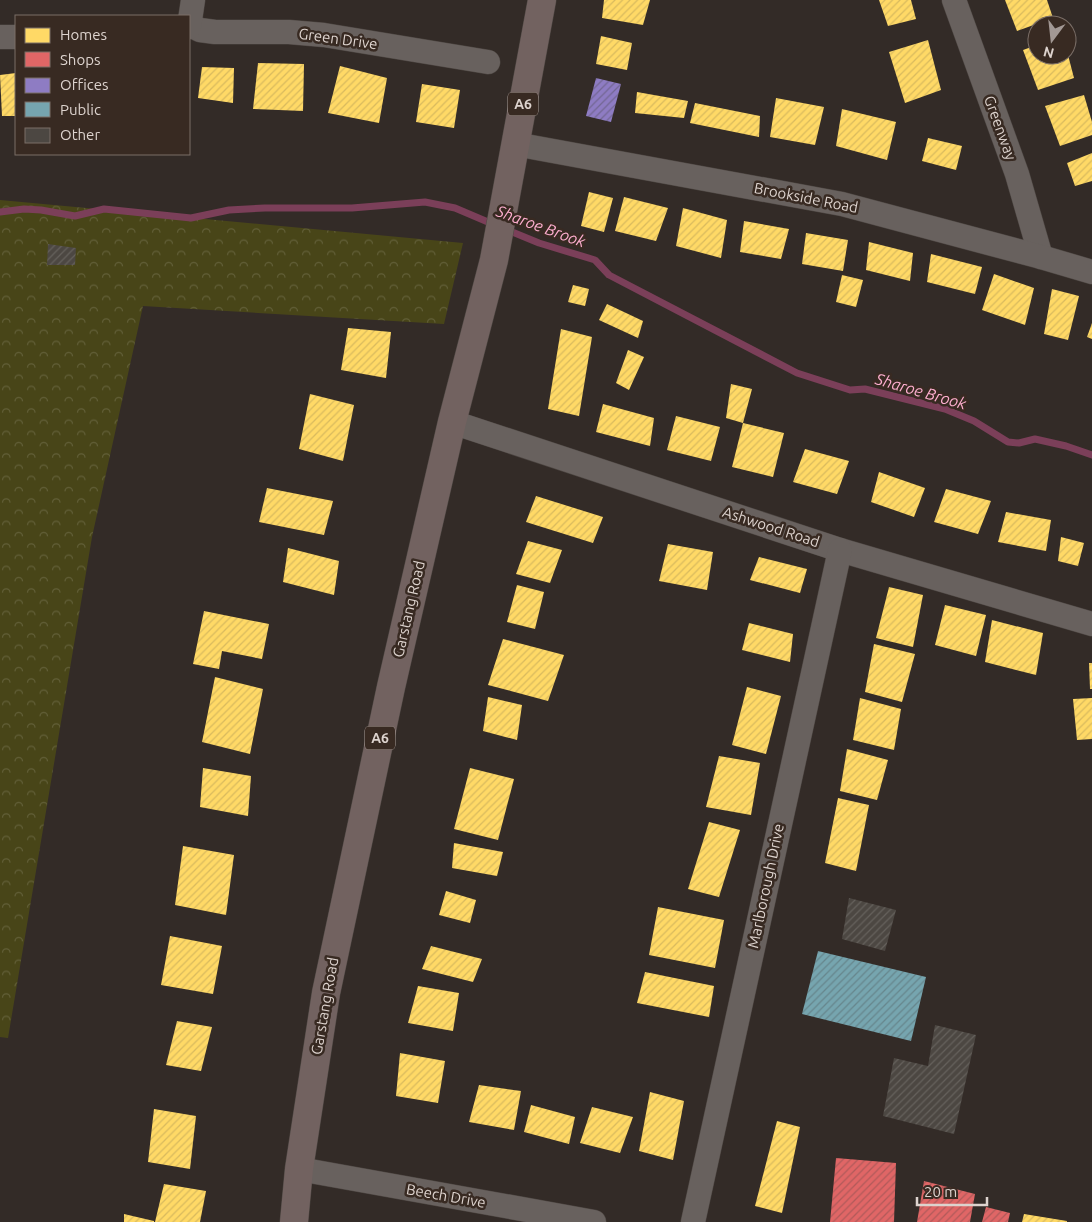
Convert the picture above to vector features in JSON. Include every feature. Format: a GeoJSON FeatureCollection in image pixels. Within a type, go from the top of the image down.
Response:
{"type":"FeatureCollection","features":[{"type":"Feature","properties":{"kind":"highway","name":"Garstang Road"},"geometry":{"type":"LineString","coordinates":[[294,1222],[298,1169],[326,993],[391,686],[452,422],[494,260],[542,0]]}},
{"type":"Feature","properties":{"kind":"street"},"geometry":{"type":"LineString","coordinates":[[190,20],[193,0]]}},
{"type":"Feature","properties":{"kind":"street","name":"Greenway"},"geometry":{"type":"LineString","coordinates":[[954,0],[1016,174],[1041,257]]}},
{"type":"Feature","properties":{"kind":"street","name":"Green Drive"},"geometry":{"type":"LineString","coordinates":[[190,26],[215,32],[289,32],[324,35],[488,62]]}},
{"type":"Feature","properties":{"kind":"street"},"geometry":{"type":"LineString","coordinates":[[0,37],[15,38]]}},
{"type":"Feature","properties":{"kind":"street","name":"Brookside Road"},"geometry":{"type":"LineString","coordinates":[[515,144],[842,204],[1092,272]]}},
{"type":"Feature","properties":{"kind":"street","name":"Ashwood Road"},"geometry":{"type":"LineString","coordinates":[[452,422],[840,550],[1092,624]]}},
{"type":"Feature","properties":{"kind":"street","name":"Marlborough Drive"},"geometry":{"type":"LineString","coordinates":[[693,1222],[840,550]]}},
{"type":"Feature","properties":{"kind":"street","name":"Beech Drive"},"geometry":{"type":"LineString","coordinates":[[298,1169],[594,1222]]}},
{"type":"Feature","properties":{"kind":"green space"},"geometry":{"type":"Polygon","coordinates":[[[0,200],[463,243],[444,324],[143,306],[92,537],[8,1038],[0,1037],[0,200]]]}},
{"type":"Feature","properties":{"kind":"building: Homes"},"geometry":{"type":"Polygon","coordinates":[[[604,0],[650,0],[643,25],[602,18],[604,0]]]}},
{"type":"Feature","properties":{"kind":"building: Homes"},"geometry":{"type":"Polygon","coordinates":[[[879,0],[911,0],[916,19],[888,26],[879,0]]]}},
{"type":"Feature","properties":{"kind":"building: Homes"},"geometry":{"type":"Polygon","coordinates":[[[1005,0],[1047,0],[1052,15],[1027,15],[1027,27],[1017,31],[1005,0]]]}},
{"type":"Feature","properties":{"kind":"building: Homes"},"geometry":{"type":"Polygon","coordinates":[[[601,36],[632,43],[627,70],[596,64],[601,36]]]}},
{"type":"Feature","properties":{"kind":"building: Homes"},"geometry":{"type":"Polygon","coordinates":[[[928,40],[941,90],[905,103],[889,52],[928,40]]]}},
{"type":"Feature","properties":{"kind":"building: Homes"},"geometry":{"type":"Polygon","coordinates":[[[1027,49],[1027,61],[1023,50],[1027,49]]]}},
{"type":"Feature","properties":{"kind":"building: Homes"},"geometry":{"type":"Polygon","coordinates":[[[258,63],[304,64],[303,111],[253,109],[258,63]]]}},
{"type":"Feature","properties":{"kind":"building: Homes"},"geometry":{"type":"Polygon","coordinates":[[[1029,65],[1071,65],[1074,78],[1038,90],[1029,65]]]}},
{"type":"Feature","properties":{"kind":"building: Homes"},"geometry":{"type":"Polygon","coordinates":[[[340,66],[387,78],[379,123],[328,113],[340,66]]]}},
{"type":"Feature","properties":{"kind":"building: Homes"},"geometry":{"type":"Polygon","coordinates":[[[202,67],[234,68],[233,103],[198,98],[202,67]]]}},
{"type":"Feature","properties":{"kind":"building: Homes"},"geometry":{"type":"Polygon","coordinates":[[[15,73],[15,116],[2,116],[0,75],[15,73]]]}},
{"type":"Feature","properties":{"kind":"building: Homes"},"geometry":{"type":"Polygon","coordinates":[[[422,84],[460,90],[454,128],[416,122],[422,84]]]}},
{"type":"Feature","properties":{"kind":"building: Homes"},"geometry":{"type":"Polygon","coordinates":[[[637,92],[688,101],[684,118],[635,113],[637,92]]]}},
{"type":"Feature","properties":{"kind":"building: Homes"},"geometry":{"type":"Polygon","coordinates":[[[1084,95],[1092,122],[1092,135],[1060,146],[1045,106],[1084,95]]]}},
{"type":"Feature","properties":{"kind":"building: Homes"},"geometry":{"type":"Polygon","coordinates":[[[776,98],[824,107],[815,145],[770,137],[776,98]]]}},
{"type":"Feature","properties":{"kind":"building: Homes"},"geometry":{"type":"Polygon","coordinates":[[[695,103],[760,116],[759,137],[690,123],[695,103]]]}},
{"type":"Feature","properties":{"kind":"building: Homes"},"geometry":{"type":"Polygon","coordinates":[[[842,109],[896,122],[887,160],[836,146],[842,109]]]}},
{"type":"Feature","properties":{"kind":"building: Homes"},"geometry":{"type":"Polygon","coordinates":[[[928,138],[962,146],[956,170],[922,161],[928,138]]]}},
{"type":"Feature","properties":{"kind":"building: Homes"},"geometry":{"type":"Polygon","coordinates":[[[1092,153],[1092,181],[1075,186],[1067,163],[1092,153]]]}},
{"type":"Feature","properties":{"kind":"building: Homes"},"geometry":{"type":"Polygon","coordinates":[[[589,192],[613,198],[604,232],[581,226],[589,192]]]}},
{"type":"Feature","properties":{"kind":"building: Homes"},"geometry":{"type":"Polygon","coordinates":[[[624,197],[668,208],[656,241],[615,231],[624,197]]]}},
{"type":"Feature","properties":{"kind":"building: Homes"},"geometry":{"type":"Polygon","coordinates":[[[683,208],[727,220],[721,258],[676,246],[683,208]]]}},
{"type":"Feature","properties":{"kind":"building: Homes"},"geometry":{"type":"Polygon","coordinates":[[[744,221],[789,229],[781,259],[740,252],[744,221]]]}},
{"type":"Feature","properties":{"kind":"building: Homes"},"geometry":{"type":"Polygon","coordinates":[[[806,233],[848,240],[843,271],[802,264],[806,233]]]}},
{"type":"Feature","properties":{"kind":"building: Homes"},"geometry":{"type":"Polygon","coordinates":[[[869,242],[913,253],[910,281],[866,270],[869,242]]]}},
{"type":"Feature","properties":{"kind":"building: Homes"},"geometry":{"type":"Polygon","coordinates":[[[931,254],[982,267],[975,294],[927,282],[931,254]]]}},
{"type":"Feature","properties":{"kind":"building: Homes"},"geometry":{"type":"Polygon","coordinates":[[[994,274],[1034,288],[1025,325],[982,310],[994,274]]]}},
{"type":"Feature","properties":{"kind":"building: Homes"},"geometry":{"type":"Polygon","coordinates":[[[842,275],[863,280],[856,307],[836,302],[842,275]]]}},
{"type":"Feature","properties":{"kind":"building: Homes"},"geometry":{"type":"Polygon","coordinates":[[[573,285],[589,289],[585,306],[568,302],[573,285]]]}},
{"type":"Feature","properties":{"kind":"building: Homes"},"geometry":{"type":"Polygon","coordinates":[[[1052,289],[1079,296],[1068,340],[1044,334],[1052,289]]]}},
{"type":"Feature","properties":{"kind":"building: Homes"},"geometry":{"type":"Polygon","coordinates":[[[607,304],[643,321],[638,338],[599,320],[607,304]]]}},
{"type":"Feature","properties":{"kind":"building: Homes"},"geometry":{"type":"Polygon","coordinates":[[[1092,323],[1092,339],[1087,337],[1092,323]]]}},
{"type":"Feature","properties":{"kind":"building: Homes"},"geometry":{"type":"Polygon","coordinates":[[[348,328],[391,332],[386,378],[341,370],[348,328]]]}},
{"type":"Feature","properties":{"kind":"building: Homes"},"geometry":{"type":"Polygon","coordinates":[[[561,329],[592,337],[579,416],[548,409],[561,329]]]}},
{"type":"Feature","properties":{"kind":"building: Homes"},"geometry":{"type":"Polygon","coordinates":[[[628,350],[644,357],[629,390],[616,383],[628,350]]]}},
{"type":"Feature","properties":{"kind":"building: Homes"},"geometry":{"type":"Polygon","coordinates":[[[731,384],[752,389],[743,423],[726,418],[731,384]]]}},
{"type":"Feature","properties":{"kind":"building: Homes"},"geometry":{"type":"Polygon","coordinates":[[[310,394],[354,405],[343,461],[299,449],[310,394]]]}},
{"type":"Feature","properties":{"kind":"building: Homes"},"geometry":{"type":"Polygon","coordinates":[[[603,404],[654,418],[650,446],[596,432],[603,404]]]}},
{"type":"Feature","properties":{"kind":"building: Homes"},"geometry":{"type":"Polygon","coordinates":[[[676,416],[720,427],[711,461],[667,450],[676,416]]]}},
{"type":"Feature","properties":{"kind":"building: Homes"},"geometry":{"type":"Polygon","coordinates":[[[743,423],[784,433],[773,477],[732,467],[743,423]]]}},
{"type":"Feature","properties":{"kind":"building: Homes"},"geometry":{"type":"Polygon","coordinates":[[[805,449],[849,461],[837,494],[793,482],[805,449]]]}},
{"type":"Feature","properties":{"kind":"building: Homes"},"geometry":{"type":"Polygon","coordinates":[[[879,472],[925,488],[914,517],[871,502],[879,472]]]}},
{"type":"Feature","properties":{"kind":"building: Homes"},"geometry":{"type":"Polygon","coordinates":[[[267,488],[333,501],[324,535],[259,522],[267,488]]]}},
{"type":"Feature","properties":{"kind":"building: Homes"},"geometry":{"type":"Polygon","coordinates":[[[946,489],[991,501],[978,534],[934,522],[946,489]]]}},
{"type":"Feature","properties":{"kind":"building: Homes"},"geometry":{"type":"Polygon","coordinates":[[[536,496],[603,517],[593,543],[526,522],[536,496]]]}},
{"type":"Feature","properties":{"kind":"building: Homes"},"geometry":{"type":"Polygon","coordinates":[[[1006,512],[1051,520],[1046,551],[998,542],[1006,512]]]}},
{"type":"Feature","properties":{"kind":"building: Homes"},"geometry":{"type":"Polygon","coordinates":[[[1061,537],[1084,543],[1078,566],[1058,561],[1061,537]]]}},
{"type":"Feature","properties":{"kind":"building: Homes"},"geometry":{"type":"Polygon","coordinates":[[[528,541],[562,550],[550,583],[516,574],[528,541]]]}},
{"type":"Feature","properties":{"kind":"building: Homes"},"geometry":{"type":"Polygon","coordinates":[[[668,544],[713,552],[707,590],[659,581],[668,544]]]}},
{"type":"Feature","properties":{"kind":"building: Homes"},"geometry":{"type":"Polygon","coordinates":[[[288,548],[339,561],[334,595],[283,582],[288,548]]]}},
{"type":"Feature","properties":{"kind":"building: Homes"},"geometry":{"type":"Polygon","coordinates":[[[759,557],[807,569],[800,593],[750,580],[759,557]]]}},
{"type":"Feature","properties":{"kind":"building: Homes"},"geometry":{"type":"Polygon","coordinates":[[[517,585],[544,592],[535,629],[507,622],[517,585]]]}},
{"type":"Feature","properties":{"kind":"building: Homes"},"geometry":{"type":"Polygon","coordinates":[[[889,587],[923,595],[913,647],[876,638],[889,587]]]}},
{"type":"Feature","properties":{"kind":"building: Homes"},"geometry":{"type":"Polygon","coordinates":[[[945,605],[986,615],[976,656],[935,645],[945,605]]]}},
{"type":"Feature","properties":{"kind":"building: Homes"},"geometry":{"type":"Polygon","coordinates":[[[204,611],[269,624],[262,659],[222,651],[219,669],[193,664],[204,611]]]}},
{"type":"Feature","properties":{"kind":"building: Homes"},"geometry":{"type":"Polygon","coordinates":[[[992,620],[1043,633],[1036,675],[985,662],[992,620]]]}},
{"type":"Feature","properties":{"kind":"building: Homes"},"geometry":{"type":"Polygon","coordinates":[[[749,623],[793,634],[790,662],[742,650],[749,623]]]}},
{"type":"Feature","properties":{"kind":"building: Homes"},"geometry":{"type":"Polygon","coordinates":[[[503,639],[564,655],[548,701],[488,685],[503,639]]]}},
{"type":"Feature","properties":{"kind":"building: Homes"},"geometry":{"type":"Polygon","coordinates":[[[874,644],[915,654],[902,702],[865,692],[874,644]]]}},
{"type":"Feature","properties":{"kind":"building: Homes"},"geometry":{"type":"Polygon","coordinates":[[[1089,663],[1092,663],[1092,689],[1090,689],[1089,663]]]}},
{"type":"Feature","properties":{"kind":"building: Homes"},"geometry":{"type":"Polygon","coordinates":[[[215,677],[263,689],[250,754],[202,742],[215,677]]]}},
{"type":"Feature","properties":{"kind":"building: Homes"},"geometry":{"type":"Polygon","coordinates":[[[747,687],[781,696],[766,754],[732,745],[747,687]]]}},
{"type":"Feature","properties":{"kind":"building: Homes"},"geometry":{"type":"Polygon","coordinates":[[[488,697],[522,705],[517,740],[483,731],[488,697]]]}},
{"type":"Feature","properties":{"kind":"building: Homes"},"geometry":{"type":"Polygon","coordinates":[[[860,698],[901,709],[894,750],[853,740],[860,698]]]}},
{"type":"Feature","properties":{"kind":"building: Homes"},"geometry":{"type":"Polygon","coordinates":[[[1092,698],[1092,739],[1077,740],[1073,699],[1092,698]]]}},
{"type":"Feature","properties":{"kind":"building: Homes"},"geometry":{"type":"Polygon","coordinates":[[[847,749],[888,760],[877,800],[840,791],[847,749]]]}},
{"type":"Feature","properties":{"kind":"building: Homes"},"geometry":{"type":"Polygon","coordinates":[[[719,756],[760,763],[751,815],[706,807],[719,756]]]}},
{"type":"Feature","properties":{"kind":"building: Homes"},"geometry":{"type":"Polygon","coordinates":[[[203,768],[251,776],[248,816],[200,807],[203,768]]]}},
{"type":"Feature","properties":{"kind":"building: Homes"},"geometry":{"type":"Polygon","coordinates":[[[470,768],[514,779],[498,840],[454,829],[470,768]]]}},
{"type":"Feature","properties":{"kind":"building: Homes"},"geometry":{"type":"Polygon","coordinates":[[[838,798],[869,805],[856,871],[825,863],[838,798]]]}},
{"type":"Feature","properties":{"kind":"building: Homes"},"geometry":{"type":"Polygon","coordinates":[[[709,822],[740,830],[719,897],[688,889],[709,822]]]}},
{"type":"Feature","properties":{"kind":"building: Homes"},"geometry":{"type":"Polygon","coordinates":[[[454,843],[503,852],[497,876],[452,868],[454,843]]]}},
{"type":"Feature","properties":{"kind":"building: Homes"},"geometry":{"type":"Polygon","coordinates":[[[183,846],[234,855],[226,915],[175,905],[183,846]]]}},
{"type":"Feature","properties":{"kind":"building: Homes"},"geometry":{"type":"Polygon","coordinates":[[[446,891],[476,900],[470,923],[439,915],[446,891]]]}},
{"type":"Feature","properties":{"kind":"building: Homes"},"geometry":{"type":"Polygon","coordinates":[[[658,907],[724,920],[715,968],[649,955],[658,907]]]}},
{"type":"Feature","properties":{"kind":"building: Homes"},"geometry":{"type":"Polygon","coordinates":[[[170,936],[222,946],[213,994],[161,985],[170,936]]]}},
{"type":"Feature","properties":{"kind":"building: Homes"},"geometry":{"type":"Polygon","coordinates":[[[431,946],[482,959],[473,982],[422,969],[431,946]]]}},
{"type":"Feature","properties":{"kind":"building: Homes"},"geometry":{"type":"Polygon","coordinates":[[[645,972],[714,986],[709,1017],[637,1003],[645,972]]]}},
{"type":"Feature","properties":{"kind":"building: Homes"},"geometry":{"type":"Polygon","coordinates":[[[418,986],[459,993],[453,1031],[408,1023],[418,986]]]}},
{"type":"Feature","properties":{"kind":"building: Homes"},"geometry":{"type":"Polygon","coordinates":[[[177,1021],[212,1027],[201,1071],[166,1065],[177,1021]]]}},
{"type":"Feature","properties":{"kind":"building: Homes"},"geometry":{"type":"Polygon","coordinates":[[[400,1053],[445,1061],[438,1103],[396,1096],[400,1053]]]}},
{"type":"Feature","properties":{"kind":"building: Homes"},"geometry":{"type":"Polygon","coordinates":[[[479,1085],[521,1091],[514,1130],[469,1122],[479,1085]]]}},
{"type":"Feature","properties":{"kind":"building: Homes"},"geometry":{"type":"Polygon","coordinates":[[[650,1092],[684,1101],[673,1160],[639,1151],[650,1092]]]}},
{"type":"Feature","properties":{"kind":"building: Homes"},"geometry":{"type":"Polygon","coordinates":[[[531,1105],[575,1117],[569,1144],[524,1132],[531,1105]]]}},
{"type":"Feature","properties":{"kind":"building: Homes"},"geometry":{"type":"Polygon","coordinates":[[[592,1107],[633,1117],[620,1153],[580,1143],[592,1107]]]}},
{"type":"Feature","properties":{"kind":"building: Homes"},"geometry":{"type":"Polygon","coordinates":[[[154,1109],[196,1116],[190,1169],[148,1162],[154,1109]]]}},
{"type":"Feature","properties":{"kind":"building: Homes"},"geometry":{"type":"Polygon","coordinates":[[[777,1121],[800,1127],[782,1213],[755,1206],[777,1121]]]}},
{"type":"Feature","properties":{"kind":"building: Homes"},"geometry":{"type":"Polygon","coordinates":[[[164,1184],[206,1191],[200,1222],[155,1222],[164,1184]]]}},
{"type":"Feature","properties":{"kind":"building: Homes"},"geometry":{"type":"Polygon","coordinates":[[[124,1214],[154,1221],[154,1222],[124,1222],[124,1214]]]}},
{"type":"Feature","properties":{"kind":"building: Homes"},"geometry":{"type":"Polygon","coordinates":[[[1024,1214],[1067,1221],[1067,1222],[1022,1222],[1024,1214]]]}},
{"type":"Feature","properties":{"kind":"building: Shops"},"geometry":{"type":"Polygon","coordinates":[[[836,1158],[896,1163],[894,1222],[830,1222],[836,1158]]]}},
{"type":"Feature","properties":{"kind":"building: Shops"},"geometry":{"type":"Polygon","coordinates":[[[924,1181],[975,1194],[970,1222],[917,1222],[924,1181]]]}},
{"type":"Feature","properties":{"kind":"building: Shops"},"geometry":{"type":"Polygon","coordinates":[[[986,1207],[1010,1213],[1008,1222],[982,1222],[986,1207]]]}},
{"type":"Feature","properties":{"kind":"building: Offices"},"geometry":{"type":"Polygon","coordinates":[[[596,78],[621,84],[611,122],[586,116],[596,78]]]}},
{"type":"Feature","properties":{"kind":"building: Public"},"geometry":{"type":"Polygon","coordinates":[[[818,951],[926,977],[911,1041],[802,1014],[818,951]]]}},
{"type":"Feature","properties":{"kind":"building: Other"},"geometry":{"type":"Polygon","coordinates":[[[48,244],[76,248],[75,265],[47,265],[48,244]]]}},
{"type":"Feature","properties":{"kind":"building: Other"},"geometry":{"type":"Polygon","coordinates":[[[849,898],[896,910],[885,951],[842,939],[849,898]]]}},
{"type":"Feature","properties":{"kind":"building: Other"},"geometry":{"type":"Polygon","coordinates":[[[935,1025],[976,1035],[954,1134],[883,1116],[894,1058],[928,1066],[935,1025]]]}},
{"type":"Feature","properties":{"kind":"waterway","name":"Sharoe Brook"},"geometry":{"type":"LineString","coordinates":[[0,212],[24,209],[75,216],[104,209],[191,218],[229,210],[352,208],[425,202],[455,208],[495,225]]}},
{"type":"Feature","properties":{"kind":"waterway","name":"Sharoe Brook"},"geometry":{"type":"LineString","coordinates":[[505,229],[539,243],[595,260],[609,275],[797,373],[850,390],[865,389],[945,409],[974,421],[1008,442],[1019,443],[1035,439],[1066,446],[1092,455]]}}]}
